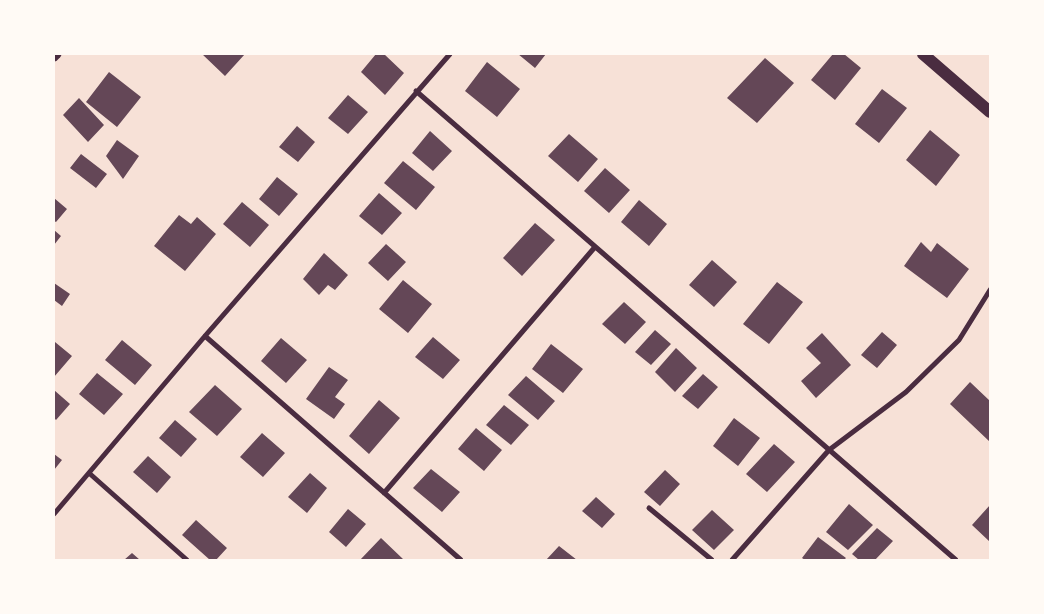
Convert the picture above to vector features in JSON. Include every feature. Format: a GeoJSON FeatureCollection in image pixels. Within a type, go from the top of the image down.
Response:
{"type":"FeatureCollection","features":[{"type":"Feature","properties":{"kind":"main road"},"geometry":{"type":"LineString","coordinates":[[923,54],[990,111]]}},
{"type":"Feature","properties":{"kind":"street"},"geometry":{"type":"LineString","coordinates":[[54,57],[57,54]]}},
{"type":"Feature","properties":{"kind":"street"},"geometry":{"type":"LineString","coordinates":[[54,514],[205,336],[450,54]]}},
{"type":"Feature","properties":{"kind":"street"},"geometry":{"type":"LineString","coordinates":[[416,91],[956,560]]}},
{"type":"Feature","properties":{"kind":"street"},"geometry":{"type":"LineString","coordinates":[[384,493],[595,247]]}},
{"type":"Feature","properties":{"kind":"street"},"geometry":{"type":"LineString","coordinates":[[732,560],[829,450],[906,392],[959,340],[990,290]]}},
{"type":"Feature","properties":{"kind":"street"},"geometry":{"type":"LineString","coordinates":[[205,336],[461,560]]}},
{"type":"Feature","properties":{"kind":"street"},"geometry":{"type":"LineString","coordinates":[[89,474],[186,560]]}},
{"type":"Feature","properties":{"kind":"street"},"geometry":{"type":"LineString","coordinates":[[649,508],[712,560]]}},
{"type":"Feature","properties":{"kind":"building"},"geometry":{"type":"Polygon","coordinates":[[[202,54],[245,54],[225,76],[202,54]]]}},
{"type":"Feature","properties":{"kind":"building"},"geometry":{"type":"Polygon","coordinates":[[[376,54],[384,54],[404,73],[385,95],[361,72],[376,54]]]}},
{"type":"Feature","properties":{"kind":"building"},"geometry":{"type":"Polygon","coordinates":[[[518,54],[546,54],[535,68],[518,54]]]}},
{"type":"Feature","properties":{"kind":"building"},"geometry":{"type":"Polygon","coordinates":[[[833,54],[844,54],[861,68],[835,100],[811,80],[833,54]]]}},
{"type":"Feature","properties":{"kind":"building"},"geometry":{"type":"Polygon","coordinates":[[[765,58],[794,83],[757,123],[727,98],[765,58]]]}},
{"type":"Feature","properties":{"kind":"building"},"geometry":{"type":"Polygon","coordinates":[[[487,62],[520,89],[497,117],[465,91],[487,62]]]}},
{"type":"Feature","properties":{"kind":"building"},"geometry":{"type":"Polygon","coordinates":[[[109,72],[141,97],[117,127],[86,102],[109,72]]]}},
{"type":"Feature","properties":{"kind":"building"},"geometry":{"type":"Polygon","coordinates":[[[882,89],[907,108],[879,143],[855,124],[882,89]]]}},
{"type":"Feature","properties":{"kind":"building"},"geometry":{"type":"Polygon","coordinates":[[[348,95],[368,112],[348,134],[328,118],[348,95]]]}},
{"type":"Feature","properties":{"kind":"building"},"geometry":{"type":"Polygon","coordinates":[[[79,98],[104,125],[88,142],[63,115],[79,98]]]}},
{"type":"Feature","properties":{"kind":"building"},"geometry":{"type":"Polygon","coordinates":[[[297,126],[315,142],[298,162],[279,147],[297,126]]]}},
{"type":"Feature","properties":{"kind":"building"},"geometry":{"type":"Polygon","coordinates":[[[930,130],[960,155],[936,186],[906,160],[930,130]]]}},
{"type":"Feature","properties":{"kind":"building"},"geometry":{"type":"Polygon","coordinates":[[[430,131],[452,151],[433,171],[412,153],[430,131]]]}},
{"type":"Feature","properties":{"kind":"building"},"geometry":{"type":"Polygon","coordinates":[[[569,134],[598,159],[578,182],[548,156],[569,134]]]}},
{"type":"Feature","properties":{"kind":"building"},"geometry":{"type":"Polygon","coordinates":[[[117,140],[139,156],[123,179],[106,156],[117,140]]]}},
{"type":"Feature","properties":{"kind":"building"},"geometry":{"type":"Polygon","coordinates":[[[81,154],[107,174],[96,188],[70,168],[81,154]]]}},
{"type":"Feature","properties":{"kind":"building"},"geometry":{"type":"Polygon","coordinates":[[[403,161],[435,187],[416,210],[384,183],[403,161]]]}},
{"type":"Feature","properties":{"kind":"building"},"geometry":{"type":"Polygon","coordinates":[[[605,168],[630,190],[609,213],[584,191],[605,168]]]}},
{"type":"Feature","properties":{"kind":"building"},"geometry":{"type":"Polygon","coordinates":[[[277,177],[298,194],[279,216],[259,199],[277,177]]]}},
{"type":"Feature","properties":{"kind":"building"},"geometry":{"type":"Polygon","coordinates":[[[379,193],[402,213],[382,235],[359,216],[379,193]]]}},
{"type":"Feature","properties":{"kind":"building"},"geometry":{"type":"Polygon","coordinates":[[[54,198],[67,209],[56,222],[54,221],[54,198]]]}},
{"type":"Feature","properties":{"kind":"building"},"geometry":{"type":"Polygon","coordinates":[[[639,200],[667,224],[649,246],[621,222],[639,200]]]}},
{"type":"Feature","properties":{"kind":"building"},"geometry":{"type":"Polygon","coordinates":[[[242,202],[269,225],[250,247],[223,224],[242,202]]]}},
{"type":"Feature","properties":{"kind":"building"},"geometry":{"type":"Polygon","coordinates":[[[179,215],[191,224],[197,217],[216,234],[185,271],[154,246],[179,215]]]}},
{"type":"Feature","properties":{"kind":"building"},"geometry":{"type":"Polygon","coordinates":[[[535,223],[555,240],[522,276],[503,258],[535,223]]]}},
{"type":"Feature","properties":{"kind":"building"},"geometry":{"type":"Polygon","coordinates":[[[54,230],[61,236],[54,245],[54,230]]]}},
{"type":"Feature","properties":{"kind":"building"},"geometry":{"type":"Polygon","coordinates":[[[921,242],[931,252],[937,243],[969,269],[947,298],[904,266],[921,242]]]}},
{"type":"Feature","properties":{"kind":"building"},"geometry":{"type":"Polygon","coordinates":[[[386,244],[406,262],[388,281],[368,263],[386,244]]]}},
{"type":"Feature","properties":{"kind":"building"},"geometry":{"type":"Polygon","coordinates":[[[324,253],[348,275],[335,290],[328,285],[319,295],[303,279],[324,253]]]}},
{"type":"Feature","properties":{"kind":"building"},"geometry":{"type":"Polygon","coordinates":[[[712,260],[737,282],[714,307],[689,285],[712,260]]]}},
{"type":"Feature","properties":{"kind":"building"},"geometry":{"type":"Polygon","coordinates":[[[403,280],[432,304],[408,333],[379,309],[403,280]]]}},
{"type":"Feature","properties":{"kind":"building"},"geometry":{"type":"Polygon","coordinates":[[[777,282],[803,302],[769,344],[743,324],[777,282]]]}},
{"type":"Feature","properties":{"kind":"building"},"geometry":{"type":"Polygon","coordinates":[[[54,283],[70,294],[62,306],[54,300],[54,283]]]}},
{"type":"Feature","properties":{"kind":"building"},"geometry":{"type":"Polygon","coordinates":[[[624,302],[646,322],[625,344],[602,324],[624,302]]]}},
{"type":"Feature","properties":{"kind":"building"},"geometry":{"type":"Polygon","coordinates":[[[655,330],[671,344],[651,365],[635,352],[655,330]]]}},
{"type":"Feature","properties":{"kind":"building"},"geometry":{"type":"Polygon","coordinates":[[[882,332],[897,345],[877,368],[861,355],[882,332]]]}},
{"type":"Feature","properties":{"kind":"building"},"geometry":{"type":"Polygon","coordinates":[[[822,333],[851,365],[816,398],[801,381],[821,363],[806,348],[822,333]]]}},
{"type":"Feature","properties":{"kind":"building"},"geometry":{"type":"Polygon","coordinates":[[[433,337],[460,360],[443,379],[415,357],[433,337]]]}},
{"type":"Feature","properties":{"kind":"building"},"geometry":{"type":"Polygon","coordinates":[[[281,338],[307,360],[286,383],[261,361],[281,338]]]}},
{"type":"Feature","properties":{"kind":"building"},"geometry":{"type":"Polygon","coordinates":[[[122,340],[152,365],[135,385],[105,360],[122,340]]]}},
{"type":"Feature","properties":{"kind":"building"},"geometry":{"type":"Polygon","coordinates":[[[55,342],[72,356],[54,377],[54,344],[55,342]]]}},
{"type":"Feature","properties":{"kind":"building"},"geometry":{"type":"Polygon","coordinates":[[[551,344],[583,369],[563,393],[532,369],[551,344]]]}},
{"type":"Feature","properties":{"kind":"building"},"geometry":{"type":"Polygon","coordinates":[[[676,348],[697,368],[675,392],[655,372],[676,348]]]}},
{"type":"Feature","properties":{"kind":"building"},"geometry":{"type":"Polygon","coordinates":[[[329,367],[348,380],[335,397],[345,404],[334,419],[306,399],[329,367]]]}},
{"type":"Feature","properties":{"kind":"building"},"geometry":{"type":"Polygon","coordinates":[[[97,373],[123,394],[104,415],[79,394],[97,373]]]}},
{"type":"Feature","properties":{"kind":"building"},"geometry":{"type":"Polygon","coordinates":[[[703,374],[718,387],[698,409],[682,396],[703,374]]]}},
{"type":"Feature","properties":{"kind":"building"},"geometry":{"type":"Polygon","coordinates":[[[526,376],[555,401],[538,420],[508,395],[526,376]]]}},
{"type":"Feature","properties":{"kind":"building"},"geometry":{"type":"Polygon","coordinates":[[[970,382],[990,401],[990,442],[950,404],[970,382]]]}},
{"type":"Feature","properties":{"kind":"building"},"geometry":{"type":"Polygon","coordinates":[[[215,385],[242,409],[217,436],[189,412],[215,385]]]}},
{"type":"Feature","properties":{"kind":"building"},"geometry":{"type":"Polygon","coordinates":[[[54,390],[70,404],[56,420],[54,418],[54,390]]]}},
{"type":"Feature","properties":{"kind":"building"},"geometry":{"type":"Polygon","coordinates":[[[379,400],[400,418],[369,454],[349,436],[379,400]]]}},
{"type":"Feature","properties":{"kind":"building"},"geometry":{"type":"Polygon","coordinates":[[[504,405],[529,425],[511,445],[486,425],[504,405]]]}},
{"type":"Feature","properties":{"kind":"building"},"geometry":{"type":"Polygon","coordinates":[[[734,418],[760,438],[738,466],[713,446],[734,418]]]}},
{"type":"Feature","properties":{"kind":"building"},"geometry":{"type":"Polygon","coordinates":[[[175,420],[197,439],[181,457],[159,438],[175,420]]]}},
{"type":"Feature","properties":{"kind":"building"},"geometry":{"type":"Polygon","coordinates":[[[476,428],[502,450],[484,471],[458,449],[476,428]]]}},
{"type":"Feature","properties":{"kind":"building"},"geometry":{"type":"Polygon","coordinates":[[[262,433],[285,453],[263,477],[240,457],[262,433]]]}},
{"type":"Feature","properties":{"kind":"building"},"geometry":{"type":"Polygon","coordinates":[[[774,444],[795,462],[767,492],[746,474],[774,444]]]}},
{"type":"Feature","properties":{"kind":"building"},"geometry":{"type":"Polygon","coordinates":[[[54,454],[62,460],[54,470],[54,454]]]}},
{"type":"Feature","properties":{"kind":"building"},"geometry":{"type":"Polygon","coordinates":[[[148,456],[171,477],[157,493],[133,472],[148,456]]]}},
{"type":"Feature","properties":{"kind":"building"},"geometry":{"type":"Polygon","coordinates":[[[431,469],[460,492],[442,512],[413,488],[431,469]]]}},
{"type":"Feature","properties":{"kind":"building"},"geometry":{"type":"Polygon","coordinates":[[[665,470],[680,484],[660,506],[644,492],[665,470]]]}},
{"type":"Feature","properties":{"kind":"building"},"geometry":{"type":"Polygon","coordinates":[[[310,473],[327,488],[307,513],[288,497],[310,473]]]}},
{"type":"Feature","properties":{"kind":"building"},"geometry":{"type":"Polygon","coordinates":[[[596,497],[615,514],[602,528],[582,511],[596,497]]]}},
{"type":"Feature","properties":{"kind":"building"},"geometry":{"type":"Polygon","coordinates":[[[849,504],[873,525],[848,550],[826,532],[849,504]]]}},
{"type":"Feature","properties":{"kind":"building"},"geometry":{"type":"Polygon","coordinates":[[[990,505],[990,542],[972,525],[990,505]]]}},
{"type":"Feature","properties":{"kind":"building"},"geometry":{"type":"Polygon","coordinates":[[[348,509],[366,524],[346,547],[329,532],[348,509]]]}},
{"type":"Feature","properties":{"kind":"building"},"geometry":{"type":"Polygon","coordinates":[[[712,510],[734,530],[714,550],[692,530],[712,510]]]}},
{"type":"Feature","properties":{"kind":"building"},"geometry":{"type":"Polygon","coordinates":[[[196,520],[227,548],[216,560],[210,560],[182,535],[196,520]]]}},
{"type":"Feature","properties":{"kind":"building"},"geometry":{"type":"Polygon","coordinates":[[[877,528],[893,541],[875,560],[859,560],[852,554],[877,528]]]}},
{"type":"Feature","properties":{"kind":"building"},"geometry":{"type":"Polygon","coordinates":[[[818,537],[846,558],[844,560],[805,560],[802,558],[818,537]]]}},
{"type":"Feature","properties":{"kind":"building"},"geometry":{"type":"Polygon","coordinates":[[[381,538],[403,559],[360,560],[381,538]]]}},
{"type":"Feature","properties":{"kind":"building"},"geometry":{"type":"Polygon","coordinates":[[[559,546],[577,560],[546,560],[559,546]]]}},
{"type":"Feature","properties":{"kind":"building"},"geometry":{"type":"Polygon","coordinates":[[[132,553],[140,560],[124,560],[132,553]]]}}]}
